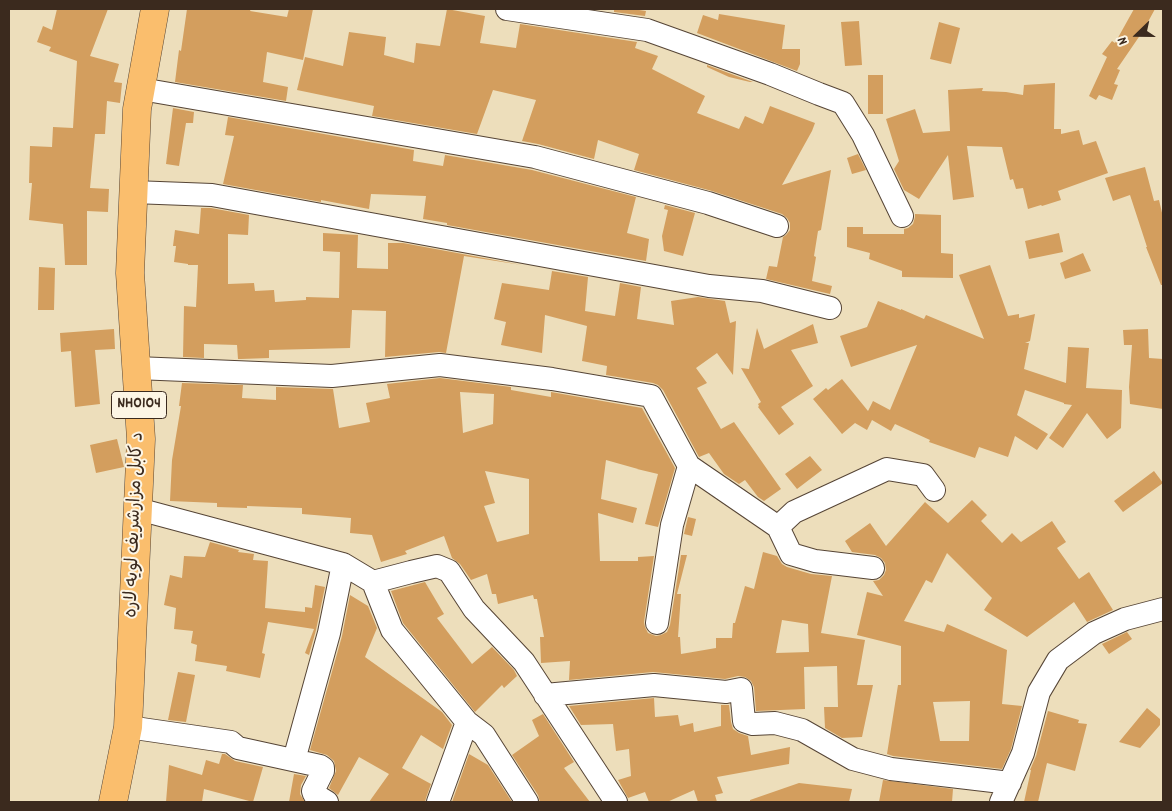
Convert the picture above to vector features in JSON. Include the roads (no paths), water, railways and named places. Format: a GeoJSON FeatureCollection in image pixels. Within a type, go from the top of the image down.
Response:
{"type":"FeatureCollection","features":[{"type":"Feature","properties":{"kind":"highway","name":"د کابل مزارشریف لویه لاره"},"geometry":{"type":"LineString","coordinates":[[113,802],[128,727],[141,439],[130,273],[138,109],[155,9]]}},
{"type":"Feature","properties":{"kind":"street"},"geometry":{"type":"LineString","coordinates":[[507,9],[647,30],[770,74],[843,103],[862,135],[902,216]]}},
{"type":"Feature","properties":{"kind":"street"},"geometry":{"type":"LineString","coordinates":[[141,89],[535,157],[708,203],[777,226]]}},
{"type":"Feature","properties":{"kind":"street"},"geometry":{"type":"LineString","coordinates":[[134,192],[212,194],[709,286],[762,291],[830,308]]}},
{"type":"Feature","properties":{"kind":"street"},"geometry":{"type":"LineString","coordinates":[[136,368],[332,376],[440,365],[552,379],[651,396],[689,466],[778,527],[791,554],[815,561],[873,568]]}},
{"type":"Feature","properties":{"kind":"street"},"geometry":{"type":"LineString","coordinates":[[657,623],[672,525],[689,466]]}},
{"type":"Feature","properties":{"kind":"street"},"geometry":{"type":"LineString","coordinates":[[778,527],[794,512],[887,469],[924,475],[934,490]]}},
{"type":"Feature","properties":{"kind":"street"},"geometry":{"type":"LineString","coordinates":[[138,509],[343,564],[373,582],[392,630],[467,722],[484,735],[528,802]]}},
{"type":"Feature","properties":{"kind":"street"},"geometry":{"type":"LineString","coordinates":[[294,760],[329,633],[343,564]]}},
{"type":"Feature","properties":{"kind":"street"},"geometry":{"type":"LineString","coordinates":[[373,582],[437,566],[449,571],[474,609],[524,662],[616,802]]}},
{"type":"Feature","properties":{"kind":"street"},"geometry":{"type":"LineString","coordinates":[[546,695],[654,685],[726,692],[741,689],[744,721],[753,724],[775,723],[802,730],[852,759],[1005,793],[1023,753],[1039,692],[1058,660],[1094,633],[1125,619],[1163,609]]}},
{"type":"Feature","properties":{"kind":"street"},"geometry":{"type":"LineString","coordinates":[[438,802],[467,722]]}},
{"type":"Feature","properties":{"kind":"street"},"geometry":{"type":"LineString","coordinates":[[128,727],[231,742],[238,748],[320,766],[323,771],[313,790],[314,794],[327,802]]}}]}
